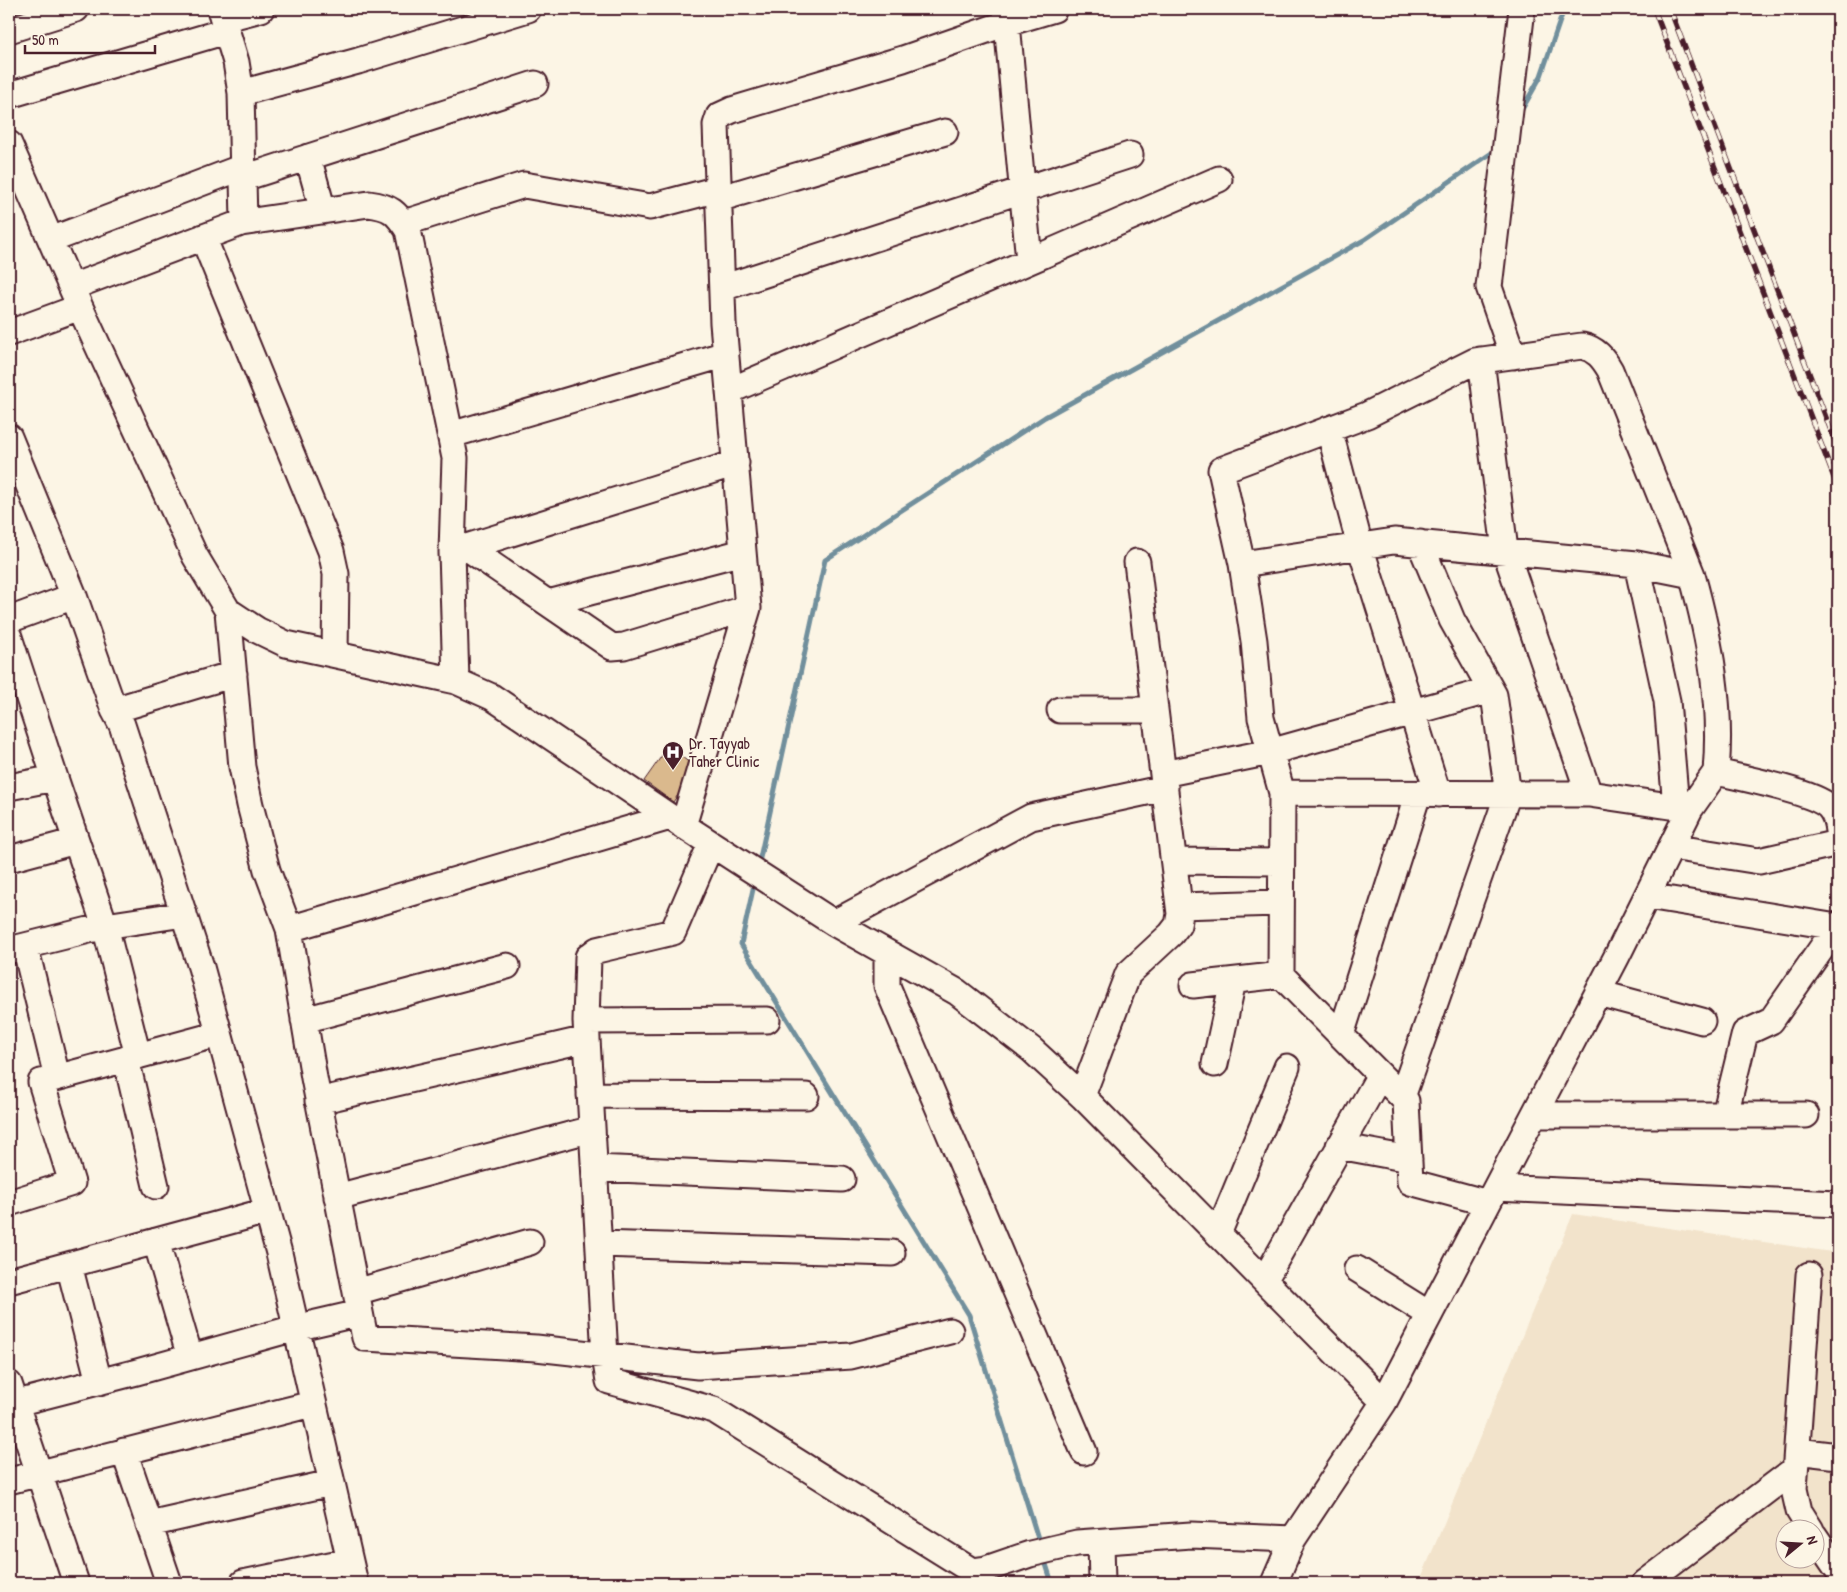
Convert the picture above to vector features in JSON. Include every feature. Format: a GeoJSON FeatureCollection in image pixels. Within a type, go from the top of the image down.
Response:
{"type":"FeatureCollection","features":[{"type":"Feature","properties":{"kind":"street"},"geometry":{"type":"LineString","coordinates":[[9,30],[76,9]]}},
{"type":"Feature","properties":{"kind":"street"},"geometry":{"type":"LineString","coordinates":[[9,95],[223,20],[261,9]]}},
{"type":"Feature","properties":{"kind":"street"},"geometry":{"type":"LineString","coordinates":[[240,93],[349,63],[528,9]]}},
{"type":"Feature","properties":{"kind":"street"},"geometry":{"type":"LineString","coordinates":[[676,822],[748,608],[722,288],[716,125],[719,116],[732,110],[903,59],[1006,16],[1054,9]]}},
{"type":"Feature","properties":{"kind":"street"},"geometry":{"type":"LineString","coordinates":[[1513,356],[1489,287],[1522,9]]}},
{"type":"Feature","properties":{"kind":"street"},"geometry":{"type":"LineString","coordinates":[[1006,16],[1029,261]]}},
{"type":"Feature","properties":{"kind":"street"},"geometry":{"type":"LineString","coordinates":[[223,20],[236,62],[240,93],[244,173],[244,222]]}},
{"type":"Feature","properties":{"kind":"street"},"geometry":{"type":"LineString","coordinates":[[51,240],[244,173],[308,157],[534,84]]}},
{"type":"Feature","properties":{"kind":"street"},"geometry":{"type":"LineString","coordinates":[[404,223],[524,185],[650,207],[718,194],[945,132]]}},
{"type":"Feature","properties":{"kind":"street"},"geometry":{"type":"LineString","coordinates":[[9,144],[76,297],[195,556],[228,611],[242,767],[250,806],[268,870],[289,929],[318,1101],[365,1338],[536,1348],[698,1366],[851,1356],[950,1331]]}},
{"type":"Feature","properties":{"kind":"street"},"geometry":{"type":"LineString","coordinates":[[722,288],[1130,155]]}},
{"type":"Feature","properties":{"kind":"street"},"geometry":{"type":"LineString","coordinates":[[308,157],[323,211]]}},
{"type":"Feature","properties":{"kind":"street"},"geometry":{"type":"LineString","coordinates":[[729,391],[1219,179]]}},
{"type":"Feature","properties":{"kind":"street"},"geometry":{"type":"LineString","coordinates":[[9,333],[76,297],[203,237],[244,222],[369,204],[386,206],[399,216],[408,230],[455,458],[459,549],[456,681]]}},
{"type":"Feature","properties":{"kind":"street"},"geometry":{"type":"LineString","coordinates":[[203,237],[331,551],[336,574],[335,654]]}},
{"type":"Feature","properties":{"kind":"street"},"geometry":{"type":"LineString","coordinates":[[1274,1583],[1293,1539],[1384,1402],[1429,1314],[1492,1195],[1598,993],[1647,896],[1671,847],[1683,808],[1716,772],[1718,744],[1713,658],[1692,575],[1604,360],[1592,348],[1582,346],[1481,360],[1367,415],[1221,470],[1242,564],[1254,641],[1260,718],[1282,793],[1281,975],[1406,1101],[1410,1182],[1492,1195],[1838,1204]]}},
{"type":"Feature","properties":{"kind":"street"},"geometry":{"type":"LineString","coordinates":[[451,435],[726,354]]}},
{"type":"Feature","properties":{"kind":"street"},"geometry":{"type":"LineString","coordinates":[[1481,360],[1505,550],[1589,794]]}},
{"type":"Feature","properties":{"kind":"street"},"geometry":{"type":"LineString","coordinates":[[1329,429],[1360,546],[1413,714],[1428,794],[1341,1035]]}},
{"type":"Feature","properties":{"kind":"street"},"geometry":{"type":"LineString","coordinates":[[9,436],[74,596],[114,710],[122,725],[184,914],[267,1211],[352,1572],[259,1582]]}},
{"type":"Feature","properties":{"kind":"street"},"geometry":{"type":"LineString","coordinates":[[459,549],[736,463]]}},
{"type":"Feature","properties":{"kind":"street"},"geometry":{"type":"LineString","coordinates":[[1242,564],[1394,541],[1637,564],[1692,575]]}},
{"type":"Feature","properties":{"kind":"street"},"geometry":{"type":"LineString","coordinates":[[1402,1096],[1508,794],[1494,695],[1452,620],[1420,543]]}},
{"type":"Feature","properties":{"kind":"street"},"geometry":{"type":"LineString","coordinates":[[459,549],[548,603],[612,647],[618,648],[748,608]]}},
{"type":"Feature","properties":{"kind":"street"},"geometry":{"type":"LineString","coordinates":[[548,603],[744,552]]}},
{"type":"Feature","properties":{"kind":"street"},"geometry":{"type":"LineString","coordinates":[[1082,1096],[1128,974],[1171,934],[1178,925],[1179,906],[1137,562]]}},
{"type":"Feature","properties":{"kind":"street"},"geometry":{"type":"LineString","coordinates":[[1637,564],[1667,701],[1683,808]]}},
{"type":"Feature","properties":{"kind":"street"},"geometry":{"type":"LineString","coordinates":[[9,620],[74,596]]}},
{"type":"Feature","properties":{"kind":"street"},"geometry":{"type":"LineString","coordinates":[[228,611],[257,630],[286,644],[456,681],[492,697],[676,822],[834,923],[957,992],[1032,1050],[1082,1096],[1265,1279],[1384,1402]]}},
{"type":"Feature","properties":{"kind":"street"},"geometry":{"type":"LineString","coordinates":[[9,637],[105,926],[156,1186]]}},
{"type":"Feature","properties":{"kind":"street"},"geometry":{"type":"LineString","coordinates":[[114,710],[234,674]]}},
{"type":"Feature","properties":{"kind":"street"},"geometry":{"type":"LineString","coordinates":[[834,923],[1031,817],[1413,714],[1491,690]]}},
{"type":"Feature","properties":{"kind":"street"},"geometry":{"type":"LineString","coordinates":[[1060,710],[1155,710]]}},
{"type":"Feature","properties":{"kind":"street"},"geometry":{"type":"LineString","coordinates":[[1716,772],[1782,789],[1827,805],[1836,816],[1838,831]]}},
{"type":"Feature","properties":{"kind":"street"},"geometry":{"type":"LineString","coordinates":[[9,787],[55,778]]}},
{"type":"Feature","properties":{"kind":"street"},"geometry":{"type":"LineString","coordinates":[[1282,793],[1589,794],[1683,808]]}},
{"type":"Feature","properties":{"kind":"street"},"geometry":{"type":"LineString","coordinates":[[289,929],[676,822]]}},
{"type":"Feature","properties":{"kind":"street"},"geometry":{"type":"LineString","coordinates":[[9,859],[76,841]]}},
{"type":"Feature","properties":{"kind":"street"},"geometry":{"type":"LineString","coordinates":[[1671,847],[1759,860],[1838,843]]}},
{"type":"Feature","properties":{"kind":"street"},"geometry":{"type":"LineString","coordinates":[[721,850],[673,932],[597,950],[590,954],[587,1030],[607,1378],[612,1384],[714,1410],[972,1571],[986,1569],[1030,1554],[1089,1542],[1191,1535],[1293,1539]]}},
{"type":"Feature","properties":{"kind":"street"},"geometry":{"type":"LineString","coordinates":[[1174,862],[1282,862]]}},
{"type":"Feature","properties":{"kind":"street"},"geometry":{"type":"LineString","coordinates":[[1647,896],[1838,926],[1771,1021],[1745,1033],[1725,1115]]}},
{"type":"Feature","properties":{"kind":"street"},"geometry":{"type":"LineString","coordinates":[[1179,906],[1281,903]]}},
{"type":"Feature","properties":{"kind":"street"},"geometry":{"type":"LineString","coordinates":[[57,1077],[17,948],[105,926],[184,914]]}},
{"type":"Feature","properties":{"kind":"street"},"geometry":{"type":"LineString","coordinates":[[886,952],[887,986],[1084,1452]]}},
{"type":"Feature","properties":{"kind":"street"},"geometry":{"type":"LineString","coordinates":[[304,1020],[507,966]]}},
{"type":"Feature","properties":{"kind":"street"},"geometry":{"type":"LineString","coordinates":[[1193,986],[1281,975]]}},
{"type":"Feature","properties":{"kind":"street"},"geometry":{"type":"LineString","coordinates":[[1215,1064],[1233,981]]}},
{"type":"Feature","properties":{"kind":"street"},"geometry":{"type":"LineString","coordinates":[[1598,993],[1702,1021]]}},
{"type":"Feature","properties":{"kind":"street"},"geometry":{"type":"LineString","coordinates":[[318,1101],[587,1030],[767,1020]]}},
{"type":"Feature","properties":{"kind":"street"},"geometry":{"type":"LineString","coordinates":[[9,1203],[72,1183],[41,1082],[219,1034]]}},
{"type":"Feature","properties":{"kind":"street"},"geometry":{"type":"LineString","coordinates":[[1218,1234],[1287,1067]]}},
{"type":"Feature","properties":{"kind":"street"},"geometry":{"type":"LineString","coordinates":[[1265,1279],[1380,1075]]}},
{"type":"Feature","properties":{"kind":"street"},"geometry":{"type":"LineString","coordinates":[[590,1096],[806,1096]]}},
{"type":"Feature","properties":{"kind":"street"},"geometry":{"type":"LineString","coordinates":[[1534,1115],[1806,1116]]}},
{"type":"Feature","properties":{"kind":"street"},"geometry":{"type":"LineString","coordinates":[[337,1197],[592,1129]]}},
{"type":"Feature","properties":{"kind":"street"},"geometry":{"type":"LineString","coordinates":[[1339,1146],[1409,1159]]}},
{"type":"Feature","properties":{"kind":"street"},"geometry":{"type":"LineString","coordinates":[[594,1168],[842,1179]]}},
{"type":"Feature","properties":{"kind":"street"},"geometry":{"type":"LineString","coordinates":[[9,1281],[267,1211]]}},
{"type":"Feature","properties":{"kind":"street"},"geometry":{"type":"LineString","coordinates":[[156,1241],[190,1357]]}},
{"type":"Feature","properties":{"kind":"street"},"geometry":{"type":"LineString","coordinates":[[76,1583],[11,1397],[99,1382],[295,1328],[358,1303],[530,1242]]}},
{"type":"Feature","properties":{"kind":"street"},"geometry":{"type":"LineString","coordinates":[[599,1244],[892,1253]]}},
{"type":"Feature","properties":{"kind":"street"},"geometry":{"type":"LineString","coordinates":[[69,1265],[99,1382]]}},
{"type":"Feature","properties":{"kind":"street"},"geometry":{"type":"LineString","coordinates":[[1357,1270],[1429,1314]]}},
{"type":"Feature","properties":{"kind":"street"},"geometry":{"type":"LineString","coordinates":[[1805,1520],[1795,1500],[1809,1275]]}},
{"type":"Feature","properties":{"kind":"street"},"geometry":{"type":"LineString","coordinates":[[9,1481],[38,1472],[312,1404]]}},
{"type":"Feature","properties":{"kind":"street"},"geometry":{"type":"LineString","coordinates":[[124,1451],[169,1583]]}},
{"type":"Feature","properties":{"kind":"street"},"geometry":{"type":"LineString","coordinates":[[1646,1583],[1796,1460],[1838,1456]]}},
{"type":"Feature","properties":{"kind":"street"},"geometry":{"type":"LineString","coordinates":[[149,1524],[330,1483]]}},
{"type":"Feature","properties":{"kind":"street"},"geometry":{"type":"LineString","coordinates":[[1089,1542],[1102,1583]]}},
{"type":"Feature","properties":{"kind":"street"},"geometry":{"type":"LineString","coordinates":[[1824,1550],[1838,1570]]}},
{"type":"Feature","properties":{"kind":"shaded area"},"geometry":{"type":"Polygon","coordinates":[[[1573,1214],[1838,1253],[1838,1583],[1419,1583],[1573,1214]]]}},
{"type":"Feature","properties":{"kind":"building"},"geometry":{"type":"Polygon","coordinates":[[[668,747],[697,768],[673,802],[644,781],[668,747]]]}},
{"type":"Feature","properties":{"kind":"waterway"},"geometry":{"type":"LineString","coordinates":[[1521,111],[1541,76],[1564,9]]}},
{"type":"Feature","properties":{"kind":"waterway"},"geometry":{"type":"LineString","coordinates":[[758,867],[825,560],[1045,417],[1364,240],[1496,150]]}},
{"type":"Feature","properties":{"kind":"waterway"},"geometry":{"type":"LineString","coordinates":[[755,880],[741,944],[969,1315],[1040,1545]]}},
{"type":"Feature","properties":{"kind":"waterway"},"geometry":{"type":"LineString","coordinates":[[1044,1558],[1052,1583]]}},
{"type":"Feature","properties":{"kind":"railway"},"geometry":{"type":"LineString","coordinates":[[1654,9],[1838,488]]}},
{"type":"Feature","properties":{"kind":"railway"},"geometry":{"type":"LineString","coordinates":[[1670,9],[1838,449]]}},
{"type":"Feature","properties":{"kind":"place","name":"Dr. Tayyab Taher Clinic"},"geometry":{"type":"Point","coordinates":[673,771]}}]}
